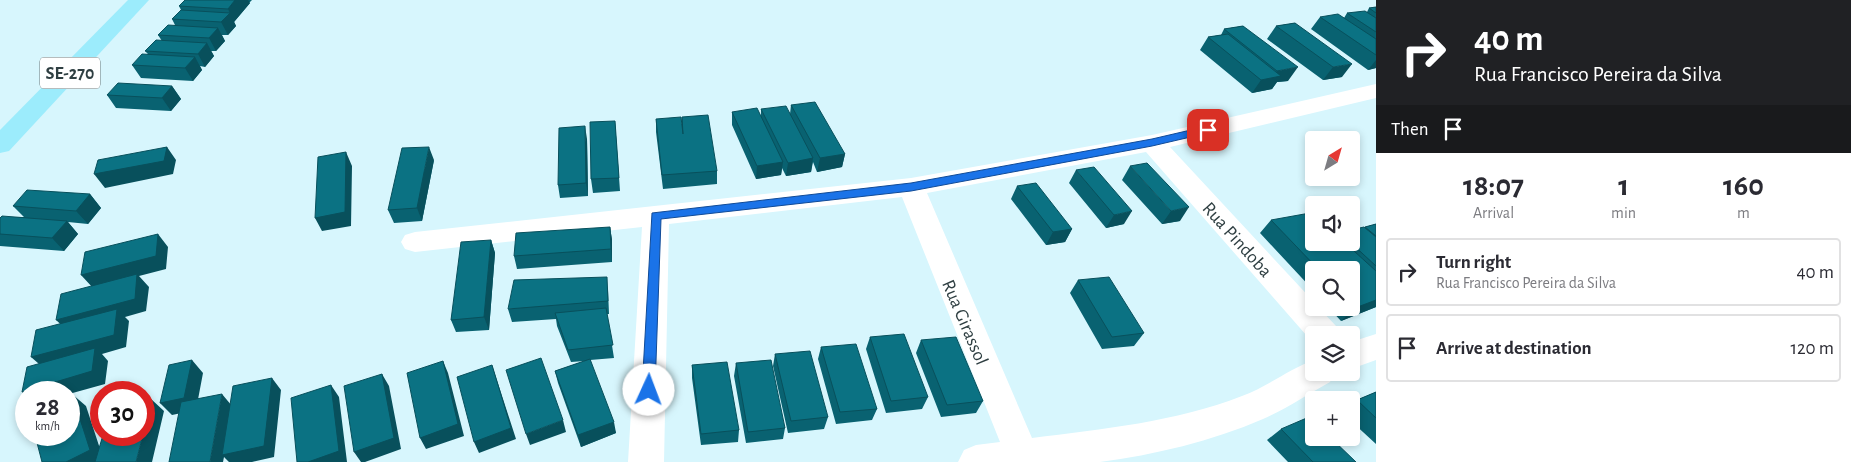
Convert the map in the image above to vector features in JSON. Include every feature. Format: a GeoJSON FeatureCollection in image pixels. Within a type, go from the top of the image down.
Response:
{"type":"FeatureCollection","features":[{"type":"Feature","properties":{"kind":"main road","name":"SE-270"},"geometry":{"type":"LineString","coordinates":[[0,145],[139,0]]}},
{"type":"Feature","properties":{"kind":"street"},"geometry":{"type":"LineString","coordinates":[[415,242],[911,187],[1152,142],[1376,91]]}},
{"type":"Feature","properties":{"kind":"street","name":"Rua Pindoba"},"geometry":{"type":"LineString","coordinates":[[1152,142],[1317,326]]}},
{"type":"Feature","properties":{"kind":"street","name":"Rua Girassol"},"geometry":{"type":"LineString","coordinates":[[911,187],[1023,457]]}},
{"type":"Feature","properties":{"kind":"street"},"geometry":{"type":"LineString","coordinates":[[646,462],[656,216]]}},
{"type":"Feature","properties":{"kind":"street"},"geometry":{"type":"LineString","coordinates":[[1360,353],[1376,347]]}},
{"type":"Feature","properties":{"kind":"street"},"geometry":{"type":"LineString","coordinates":[[976,462],[1122,443],[1194,427],[1252,408],[1305,380]]}},
{"type":"Feature","properties":{"kind":"building"},"geometry":{"type":"Polygon","coordinates":[[[185,0],[235,0],[228,9],[179,6],[185,0]]]}},
{"type":"Feature","properties":{"kind":"building"},"geometry":{"type":"Polygon","coordinates":[[[1376,7],[1376,13],[1369,8],[1376,7]]]}},
{"type":"Feature","properties":{"kind":"building"},"geometry":{"type":"Polygon","coordinates":[[[181,10],[230,13],[221,22],[172,19],[181,10]]]}},
{"type":"Feature","properties":{"kind":"building"},"geometry":{"type":"Polygon","coordinates":[[[1365,11],[1376,18],[1376,32],[1347,13],[1365,11]]]}},
{"type":"Feature","properties":{"kind":"building"},"geometry":{"type":"Polygon","coordinates":[[[1338,14],[1376,39],[1376,55],[1320,17],[1338,14]]]}},
{"type":"Feature","properties":{"kind":"building"},"geometry":{"type":"Polygon","coordinates":[[[1295,23],[1352,64],[1333,67],[1276,26],[1295,23]]]}},
{"type":"Feature","properties":{"kind":"building"},"geometry":{"type":"Polygon","coordinates":[[[168,25],[218,28],[209,38],[158,35],[168,25]]]}},
{"type":"Feature","properties":{"kind":"building"},"geometry":{"type":"Polygon","coordinates":[[[1243,26],[1298,67],[1277,71],[1224,29],[1243,26]]]}},
{"type":"Feature","properties":{"kind":"building"},"geometry":{"type":"Polygon","coordinates":[[[1228,34],[1281,76],[1261,80],[1208,37],[1228,34]]]}},
{"type":"Feature","properties":{"kind":"building"},"geometry":{"type":"Polygon","coordinates":[[[156,40],[207,43],[198,54],[145,51],[156,40]]]}},
{"type":"Feature","properties":{"kind":"building"},"geometry":{"type":"Polygon","coordinates":[[[142,54],[195,57],[185,68],[132,65],[142,54]]]}},
{"type":"Feature","properties":{"kind":"building"},"geometry":{"type":"Polygon","coordinates":[[[118,83],[172,86],[162,98],[107,95],[118,83]]]}},
{"type":"Feature","properties":{"kind":"building"},"geometry":{"type":"Polygon","coordinates":[[[815,102],[845,154],[820,158],[791,105],[815,102]]]}},
{"type":"Feature","properties":{"kind":"building"},"geometry":{"type":"Polygon","coordinates":[[[786,106],[813,158],[788,163],[761,109],[786,106]]]}},
{"type":"Feature","properties":{"kind":"building"},"geometry":{"type":"Polygon","coordinates":[[[757,108],[783,162],[757,166],[732,112],[757,108]]]}},
{"type":"Feature","properties":{"kind":"building"},"geometry":{"type":"Polygon","coordinates":[[[708,115],[717,171],[662,175],[656,119],[681,117],[683,134],[682,117],[708,115]]]}},
{"type":"Feature","properties":{"kind":"building"},"geometry":{"type":"Polygon","coordinates":[[[615,121],[619,178],[591,179],[590,122],[615,121]]]}},
{"type":"Feature","properties":{"kind":"building"},"geometry":{"type":"Polygon","coordinates":[[[585,126],[586,183],[558,185],[559,128],[585,126]]]}},
{"type":"Feature","properties":{"kind":"building"},"geometry":{"type":"Polygon","coordinates":[[[167,147],[164,161],[94,174],[98,160],[167,147]]]}},
{"type":"Feature","properties":{"kind":"building"},"geometry":{"type":"Polygon","coordinates":[[[429,147],[417,208],[388,210],[402,148],[429,147]]]}},
{"type":"Feature","properties":{"kind":"building"},"geometry":{"type":"Polygon","coordinates":[[[346,152],[345,212],[315,218],[318,157],[346,152]]]}},
{"type":"Feature","properties":{"kind":"building"},"geometry":{"type":"Polygon","coordinates":[[[1147,163],[1189,207],[1171,211],[1130,166],[1147,163]]]}},
{"type":"Feature","properties":{"kind":"building"},"geometry":{"type":"Polygon","coordinates":[[[1094,167],[1132,211],[1114,215],[1076,170],[1094,167]]]}},
{"type":"Feature","properties":{"kind":"building"},"geometry":{"type":"Polygon","coordinates":[[[1036,183],[1072,229],[1053,232],[1017,186],[1036,183]]]}},
{"type":"Feature","properties":{"kind":"building"},"geometry":{"type":"Polygon","coordinates":[[[27,190],[90,194],[76,211],[13,206],[27,190]]]}},
{"type":"Feature","properties":{"kind":"building"},"geometry":{"type":"Polygon","coordinates":[[[1305,214],[1305,251],[1354,251],[1376,271],[1376,300],[1360,306],[1360,261],[1310,261],[1271,220],[1305,214]]]}},
{"type":"Feature","properties":{"kind":"building"},"geometry":{"type":"Polygon","coordinates":[[[2,216],[67,221],[52,238],[0,234],[0,218],[2,216]]]}},
{"type":"Feature","properties":{"kind":"building"},"geometry":{"type":"Polygon","coordinates":[[[1376,224],[1376,236],[1365,227],[1376,224]]]}},
{"type":"Feature","properties":{"kind":"building"},"geometry":{"type":"Polygon","coordinates":[[[610,227],[611,249],[514,256],[516,233],[610,227]]]}},
{"type":"Feature","properties":{"kind":"building"},"geometry":{"type":"Polygon","coordinates":[[[1364,227],[1376,237],[1376,266],[1360,251],[1360,228],[1364,227]]]}},
{"type":"Feature","properties":{"kind":"building"},"geometry":{"type":"Polygon","coordinates":[[[158,234],[156,256],[81,275],[85,252],[158,234]]]}},
{"type":"Feature","properties":{"kind":"building"},"geometry":{"type":"Polygon","coordinates":[[[491,240],[484,317],[451,320],[461,242],[491,240]]]}},
{"type":"Feature","properties":{"kind":"building"},"geometry":{"type":"Polygon","coordinates":[[[137,274],[135,299],[56,320],[61,294],[137,274]]]}},
{"type":"Feature","properties":{"kind":"building"},"geometry":{"type":"Polygon","coordinates":[[[607,277],[608,301],[508,309],[514,280],[607,277]]]}},
{"type":"Feature","properties":{"kind":"building"},"geometry":{"type":"Polygon","coordinates":[[[1109,277],[1144,333],[1112,337],[1078,280],[1109,277]]]}},
{"type":"Feature","properties":{"kind":"building"},"geometry":{"type":"Polygon","coordinates":[[[606,308],[613,345],[568,350],[555,313],[606,308]]]}},
{"type":"Feature","properties":{"kind":"building"},"geometry":{"type":"Polygon","coordinates":[[[117,309],[114,335],[31,357],[36,330],[117,309]]]}},
{"type":"Feature","properties":{"kind":"building"},"geometry":{"type":"Polygon","coordinates":[[[904,334],[928,397],[891,401],[870,337],[904,334]]]}},
{"type":"Feature","properties":{"kind":"building"},"geometry":{"type":"Polygon","coordinates":[[[956,337],[983,401],[947,405],[921,340],[956,337]]]}},
{"type":"Feature","properties":{"kind":"building"},"geometry":{"type":"Polygon","coordinates":[[[856,344],[877,409],[840,412],[821,347],[856,344]]]}},
{"type":"Feature","properties":{"kind":"building"},"geometry":{"type":"Polygon","coordinates":[[[95,348],[92,371],[59,381],[24,381],[27,367],[95,348]]]}},
{"type":"Feature","properties":{"kind":"building"},"geometry":{"type":"Polygon","coordinates":[[[810,351],[828,417],[791,421],[775,354],[810,351]]]}},
{"type":"Feature","properties":{"kind":"building"},"geometry":{"type":"Polygon","coordinates":[[[541,358],[563,420],[526,434],[506,370],[541,358]]]}},
{"type":"Feature","properties":{"kind":"building"},"geometry":{"type":"Polygon","coordinates":[[[590,359],[614,422],[578,435],[555,371],[590,359]]]}},
{"type":"Feature","properties":{"kind":"building"},"geometry":{"type":"Polygon","coordinates":[[[192,360],[184,398],[160,403],[169,365],[192,360]]]}},
{"type":"Feature","properties":{"kind":"building"},"geometry":{"type":"Polygon","coordinates":[[[771,360],[785,428],[748,432],[736,363],[771,360]]]}},
{"type":"Feature","properties":{"kind":"building"},"geometry":{"type":"Polygon","coordinates":[[[443,361],[458,424],[420,438],[407,373],[443,361]]]}},
{"type":"Feature","properties":{"kind":"building"},"geometry":{"type":"Polygon","coordinates":[[[727,362],[739,430],[701,434],[692,365],[727,362]]]}},
{"type":"Feature","properties":{"kind":"building"},"geometry":{"type":"Polygon","coordinates":[[[492,365],[511,428],[474,442],[457,377],[492,365]]]}},
{"type":"Feature","properties":{"kind":"building"},"geometry":{"type":"Polygon","coordinates":[[[382,374],[394,438],[354,452],[344,386],[382,374]]]}},
{"type":"Feature","properties":{"kind":"building"},"geometry":{"type":"Polygon","coordinates":[[[272,378],[264,446],[222,455],[233,386],[272,378]]]}},
{"type":"Feature","properties":{"kind":"building"},"geometry":{"type":"Polygon","coordinates":[[[331,385],[339,451],[308,462],[297,462],[291,398],[331,385]]]}},
{"type":"Feature","properties":{"kind":"building"},"geometry":{"type":"Polygon","coordinates":[[[1376,392],[1376,418],[1360,403],[1360,399],[1376,392]]]}},
{"type":"Feature","properties":{"kind":"building"},"geometry":{"type":"Polygon","coordinates":[[[222,394],[210,462],[169,462],[181,402],[222,394]]]}},
{"type":"Feature","properties":{"kind":"building"},"geometry":{"type":"Polygon","coordinates":[[[80,419],[90,450],[66,462],[42,462],[38,446],[80,446],[80,419]]]}},
{"type":"Feature","properties":{"kind":"building"},"geometry":{"type":"Polygon","coordinates":[[[1305,419],[1305,446],[1339,446],[1356,462],[1313,462],[1281,429],[1305,419]]]}},
{"type":"Feature","properties":{"kind":"building"},"geometry":{"type":"Polygon","coordinates":[[[100,446],[140,446],[136,462],[95,462],[100,446]]]}},
{"type":"Feature","properties":{"kind":"route"},"geometry":{"type":"LineString","coordinates":[[649,390],[656,216],[911,187],[1208,130]]}}]}
